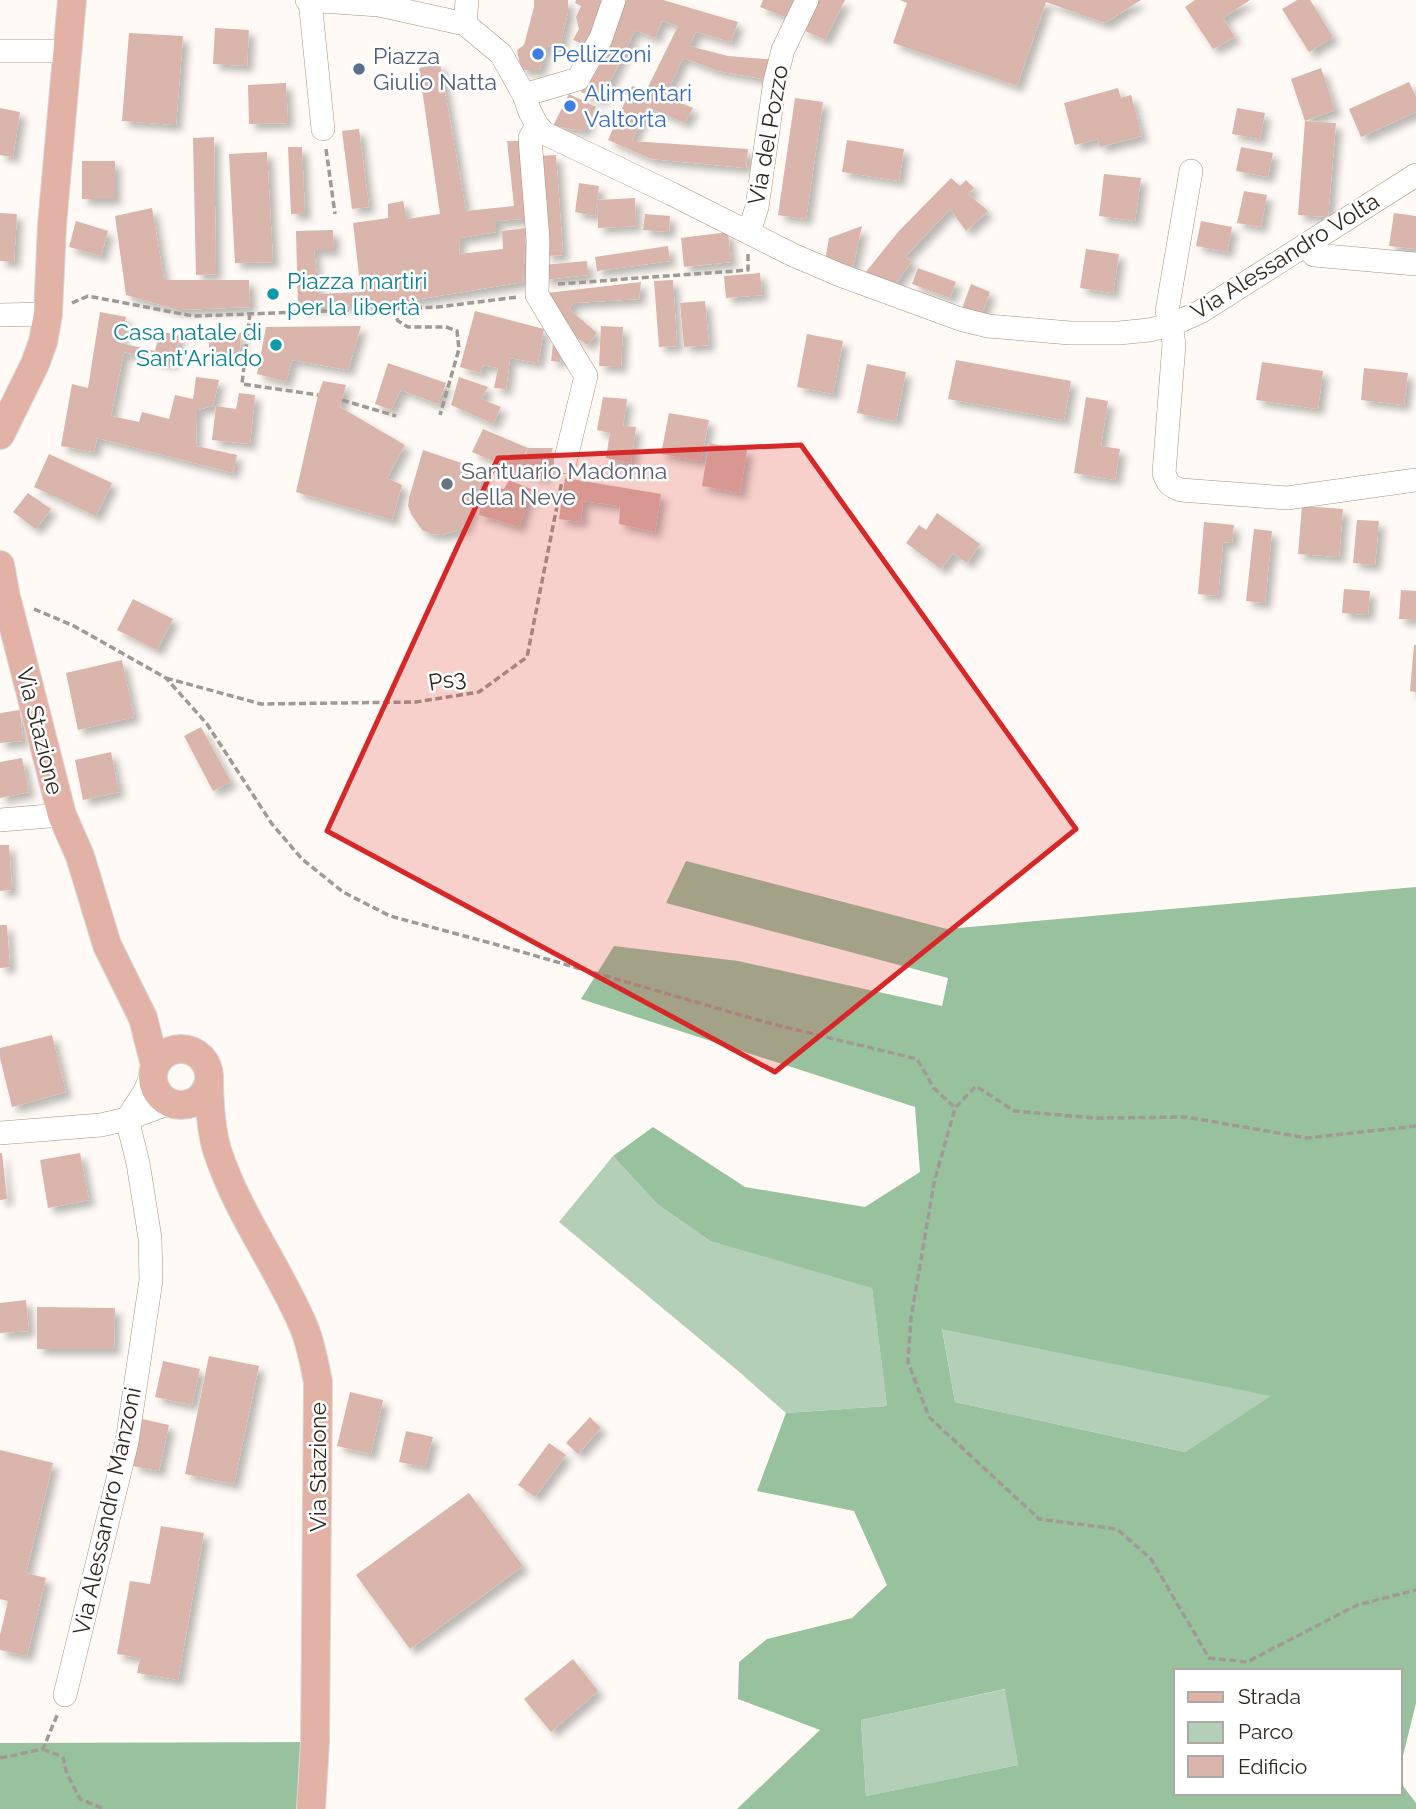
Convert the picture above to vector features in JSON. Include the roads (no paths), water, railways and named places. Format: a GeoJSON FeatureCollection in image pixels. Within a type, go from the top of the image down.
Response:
{"type":"FeatureCollection","features":[{"type":"Feature","properties":{"kind":"main road"},"geometry":{"type":"LineString","coordinates":[[0,435],[35,364],[43,342],[48,314],[52,225],[72,0]]}},
{"type":"Feature","properties":{"kind":"main road","name":"Via Stazione"},"geometry":{"type":"LineString","coordinates":[[0,565],[62,815],[79,856],[107,945],[144,1018],[156,1091],[164,1100],[187,1109],[216,1147],[241,1207],[288,1292],[312,1350],[318,1382],[315,1742],[311,1809]]}},
{"type":"Feature","properties":{"kind":"main road","name":"Via Stazione"},"geometry":{"type":"LineString","coordinates":[[138,1005],[155,1023],[205,1061],[209,1075],[209,1100],[216,1147]]}},
{"type":"Feature","properties":{"kind":"main road"},"geometry":{"type":"LineString","coordinates":[[154,1069],[165,1053],[177,1048],[189,1049]]}},
{"type":"Feature","properties":{"kind":"main road"},"geometry":{"type":"LineString","coordinates":[[174,1104],[188,1104],[198,1099],[205,1091],[209,1075]]}},
{"type":"Feature","properties":{"kind":"street"},"geometry":{"type":"LineString","coordinates":[[323,129],[309,0],[379,5],[465,24],[501,54],[537,125],[530,138],[538,240],[537,295],[586,376],[565,462]]}},
{"type":"Feature","properties":{"kind":"street"},"geometry":{"type":"LineString","coordinates":[[465,24],[467,0]]}},
{"type":"Feature","properties":{"kind":"street"},"geometry":{"type":"LineString","coordinates":[[524,95],[578,79],[601,38],[614,0]]}},
{"type":"Feature","properties":{"kind":"street","name":"Via del Pozzo"},"geometry":{"type":"LineString","coordinates":[[749,232],[757,207],[775,81],[783,50],[807,0]]}},
{"type":"Feature","properties":{"kind":"street"},"geometry":{"type":"LineString","coordinates":[[0,51],[67,51]]}},
{"type":"Feature","properties":{"kind":"street","name":"Via Alessandro Volta"},"geometry":{"type":"LineString","coordinates":[[537,125],[544,133],[793,255],[841,275],[960,319],[988,326],[1070,333],[1149,330],[1171,325],[1200,312],[1416,175]]}},
{"type":"Feature","properties":{"kind":"street"},"geometry":{"type":"LineString","coordinates":[[1191,171],[1167,311],[1174,344],[1164,473],[1167,481],[1173,488],[1181,490],[1287,498],[1416,480]]}},
{"type":"Feature","properties":{"kind":"street"},"geometry":{"type":"LineString","coordinates":[[1305,245],[1314,255],[1416,264]]}},
{"type":"Feature","properties":{"kind":"street"},"geometry":{"type":"LineString","coordinates":[[0,315],[48,314]]}},
{"type":"Feature","properties":{"kind":"street","name":"Via Stazione"},"geometry":{"type":"LineString","coordinates":[[0,820],[62,815]]}},
{"type":"Feature","properties":{"kind":"street"},"geometry":{"type":"LineString","coordinates":[[127,1119],[145,1091],[154,1069]]}},
{"type":"Feature","properties":{"kind":"street"},"geometry":{"type":"LineString","coordinates":[[0,1133],[101,1125],[174,1104]]}},
{"type":"Feature","properties":{"kind":"street","name":"Via Alessandro Manzoni"},"geometry":{"type":"LineString","coordinates":[[65,1695],[127,1442],[151,1280],[150,1238],[138,1163],[127,1119]]}},
{"type":"Feature","properties":{"kind":"place","name":"Pellizzoni"},"geometry":{"type":"Point","coordinates":[538,54]}},
{"type":"Feature","properties":{"kind":"place","name":"Piazza Giulio Natta"},"geometry":{"type":"Point","coordinates":[359,69]}},
{"type":"Feature","properties":{"kind":"place","name":"Alimentari Valtorta"},"geometry":{"type":"Point","coordinates":[570,106]}},
{"type":"Feature","properties":{"kind":"place","name":"Piazza martiri per la libertà"},"geometry":{"type":"Point","coordinates":[273,294]}},
{"type":"Feature","properties":{"kind":"place","name":"Casa natale di Sant'Arialdo"},"geometry":{"type":"Point","coordinates":[276,345]}},
{"type":"Feature","properties":{"kind":"place","name":"Santuario Madonna della Neve"},"geometry":{"type":"Point","coordinates":[447,484]}}]}
